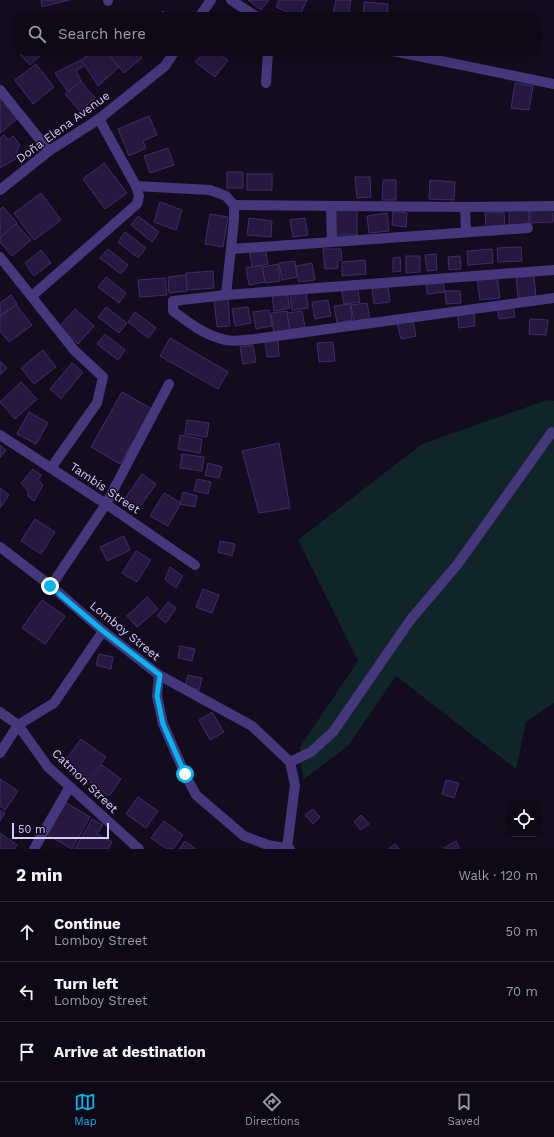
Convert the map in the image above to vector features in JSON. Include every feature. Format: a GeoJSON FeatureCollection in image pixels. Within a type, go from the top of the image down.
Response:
{"type":"FeatureCollection","features":[{"type":"Feature","properties":{"kind":"street"},"geometry":{"type":"LineString","coordinates":[[203,12],[211,0]]}},
{"type":"Feature","properties":{"kind":"street"},"geometry":{"type":"LineString","coordinates":[[231,0],[249,12]]}},
{"type":"Feature","properties":{"kind":"street","name":"Doña Elena Avenue"},"geometry":{"type":"LineString","coordinates":[[0,190],[49,151],[99,119],[165,66],[172,56]]}},
{"type":"Feature","properties":{"kind":"street"},"geometry":{"type":"LineString","coordinates":[[266,83],[268,56]]}},
{"type":"Feature","properties":{"kind":"street"},"geometry":{"type":"LineString","coordinates":[[417,56],[554,84]]}},
{"type":"Feature","properties":{"kind":"street"},"geometry":{"type":"LineString","coordinates":[[0,90],[49,151]]}},
{"type":"Feature","properties":{"kind":"street"},"geometry":{"type":"LineString","coordinates":[[32,296],[137,204],[139,196],[136,186],[99,119]]}},
{"type":"Feature","properties":{"kind":"street"},"geometry":{"type":"LineString","coordinates":[[136,186],[210,190],[226,196],[234,205],[234,220],[226,295]]}},
{"type":"Feature","properties":{"kind":"street"},"geometry":{"type":"LineString","coordinates":[[234,205],[331,207],[554,206]]}},
{"type":"Feature","properties":{"kind":"street"},"geometry":{"type":"LineString","coordinates":[[331,207],[332,242]]}},
{"type":"Feature","properties":{"kind":"street"},"geometry":{"type":"LineString","coordinates":[[465,207],[466,232]]}},
{"type":"Feature","properties":{"kind":"street"},"geometry":{"type":"LineString","coordinates":[[230,249],[528,228]]}},
{"type":"Feature","properties":{"kind":"street"},"geometry":{"type":"LineString","coordinates":[[0,257],[74,350],[103,377],[97,403],[51,468]]}},
{"type":"Feature","properties":{"kind":"street"},"geometry":{"type":"LineString","coordinates":[[554,270],[226,295],[173,301],[173,311],[186,321],[211,336],[228,340],[248,340],[554,298]]}},
{"type":"Feature","properties":{"kind":"street"},"geometry":{"type":"LineString","coordinates":[[50,586],[106,504],[169,384]]}},
{"type":"Feature","properties":{"kind":"street"},"geometry":{"type":"LineString","coordinates":[[290,762],[311,752],[333,732],[411,619],[457,565],[552,432]]}},
{"type":"Feature","properties":{"kind":"street","name":"Tambis Street"},"geometry":{"type":"LineString","coordinates":[[0,435],[106,504],[195,565]]}},
{"type":"Feature","properties":{"kind":"street","name":"Lomboy Street"},"geometry":{"type":"LineString","coordinates":[[0,547],[50,586],[103,631],[160,675],[157,696],[163,724],[196,795],[244,836],[268,845],[289,848]]}},
{"type":"Feature","properties":{"kind":"street"},"geometry":{"type":"LineString","coordinates":[[0,753],[18,725],[54,702],[103,631]]}},
{"type":"Feature","properties":{"kind":"street"},"geometry":{"type":"LineString","coordinates":[[160,675],[252,726],[290,762],[295,785],[289,848]]}},
{"type":"Feature","properties":{"kind":"street","name":"Catmon Street"},"geometry":{"type":"LineString","coordinates":[[0,712],[18,725],[48,767],[69,788],[127,845],[139,849]]}},
{"type":"Feature","properties":{"kind":"street"},"geometry":{"type":"LineString","coordinates":[[34,849],[69,788]]}},
{"type":"Feature","properties":{"kind":"green space"},"geometry":{"type":"Polygon","coordinates":[[[547,400],[554,401],[554,703],[526,722],[516,769],[396,676],[348,746],[303,780],[300,747],[358,661],[298,540],[422,444],[547,400]]]}},
{"type":"Feature","properties":{"kind":"building"},"geometry":{"type":"Polygon","coordinates":[[[41,0],[69,0],[42,7],[41,0]]]}},
{"type":"Feature","properties":{"kind":"building"},"geometry":{"type":"Polygon","coordinates":[[[248,0],[269,0],[261,10],[248,0]]]}},
{"type":"Feature","properties":{"kind":"building"},"geometry":{"type":"Polygon","coordinates":[[[279,0],[307,0],[301,12],[288,12],[276,7],[279,0]]]}},
{"type":"Feature","properties":{"kind":"building"},"geometry":{"type":"Polygon","coordinates":[[[336,0],[351,0],[349,12],[334,12],[336,0]]]}},
{"type":"Feature","properties":{"kind":"building"},"geometry":{"type":"Polygon","coordinates":[[[364,2],[388,4],[387,12],[363,12],[364,2]]]}},
{"type":"Feature","properties":{"kind":"building"},"geometry":{"type":"Polygon","coordinates":[[[22,56],[40,56],[30,65],[22,56]]]}},
{"type":"Feature","properties":{"kind":"building"},"geometry":{"type":"Polygon","coordinates":[[[87,56],[109,56],[119,67],[98,86],[81,60],[87,56]]]}},
{"type":"Feature","properties":{"kind":"building"},"geometry":{"type":"Polygon","coordinates":[[[110,56],[140,56],[142,58],[124,73],[110,56]]]}},
{"type":"Feature","properties":{"kind":"building"},"geometry":{"type":"Polygon","coordinates":[[[200,56],[223,56],[228,60],[215,77],[195,62],[200,56]]]}},
{"type":"Feature","properties":{"kind":"building"},"geometry":{"type":"Polygon","coordinates":[[[81,60],[85,65],[76,71],[81,81],[68,92],[55,73],[81,60]]]}},
{"type":"Feature","properties":{"kind":"building"},"geometry":{"type":"Polygon","coordinates":[[[36,64],[54,87],[33,104],[15,80],[36,64]]]}},
{"type":"Feature","properties":{"kind":"building"},"geometry":{"type":"Polygon","coordinates":[[[81,81],[95,98],[80,111],[65,94],[81,81]]]}},
{"type":"Feature","properties":{"kind":"building"},"geometry":{"type":"Polygon","coordinates":[[[515,83],[533,86],[529,110],[511,108],[515,83]]]}},
{"type":"Feature","properties":{"kind":"building"},"geometry":{"type":"Polygon","coordinates":[[[0,97],[17,119],[0,133],[0,97]]]}},
{"type":"Feature","properties":{"kind":"building"},"geometry":{"type":"Polygon","coordinates":[[[149,116],[157,135],[143,141],[146,148],[129,156],[118,129],[149,116]]]}},
{"type":"Feature","properties":{"kind":"building"},"geometry":{"type":"Polygon","coordinates":[[[4,135],[8,140],[13,136],[20,145],[17,150],[17,158],[0,168],[0,138],[4,135]]]}},
{"type":"Feature","properties":{"kind":"building"},"geometry":{"type":"Polygon","coordinates":[[[168,148],[174,165],[150,173],[144,156],[168,148]]]}},
{"type":"Feature","properties":{"kind":"building"},"geometry":{"type":"Polygon","coordinates":[[[104,163],[127,193],[105,209],[83,179],[104,163]]]}},
{"type":"Feature","properties":{"kind":"building"},"geometry":{"type":"Polygon","coordinates":[[[227,172],[243,172],[243,188],[227,188],[227,172]]]}},
{"type":"Feature","properties":{"kind":"building"},"geometry":{"type":"Polygon","coordinates":[[[247,174],[272,174],[272,190],[247,190],[247,174]]]}},
{"type":"Feature","properties":{"kind":"building"},"geometry":{"type":"Polygon","coordinates":[[[355,177],[370,177],[371,197],[357,198],[355,177]]]}},
{"type":"Feature","properties":{"kind":"building"},"geometry":{"type":"Polygon","coordinates":[[[383,180],[396,180],[396,200],[382,200],[383,180]]]}},
{"type":"Feature","properties":{"kind":"building"},"geometry":{"type":"Polygon","coordinates":[[[430,180],[455,182],[454,200],[429,199],[430,180]]]}},
{"type":"Feature","properties":{"kind":"building"},"geometry":{"type":"Polygon","coordinates":[[[41,193],[61,220],[34,240],[14,213],[41,193]]]}},
{"type":"Feature","properties":{"kind":"building"},"geometry":{"type":"Polygon","coordinates":[[[160,202],[182,210],[176,230],[154,222],[160,202]]]}},
{"type":"Feature","properties":{"kind":"building"},"geometry":{"type":"Polygon","coordinates":[[[3,207],[17,223],[0,238],[0,209],[3,207]]]}},
{"type":"Feature","properties":{"kind":"building"},"geometry":{"type":"Polygon","coordinates":[[[336,209],[357,209],[357,235],[336,235],[336,209]]]}},
{"type":"Feature","properties":{"kind":"building"},"geometry":{"type":"Polygon","coordinates":[[[509,210],[529,211],[529,225],[509,225],[509,210]]]}},
{"type":"Feature","properties":{"kind":"building"},"geometry":{"type":"Polygon","coordinates":[[[530,210],[552,210],[553,222],[530,223],[530,210]]]}},
{"type":"Feature","properties":{"kind":"building"},"geometry":{"type":"Polygon","coordinates":[[[393,211],[407,213],[406,227],[392,225],[393,211]]]}},
{"type":"Feature","properties":{"kind":"building"},"geometry":{"type":"Polygon","coordinates":[[[485,212],[504,212],[505,229],[486,229],[485,212]]]}},
{"type":"Feature","properties":{"kind":"building"},"geometry":{"type":"Polygon","coordinates":[[[387,213],[389,231],[369,233],[367,216],[387,213]]]}},
{"type":"Feature","properties":{"kind":"building"},"geometry":{"type":"Polygon","coordinates":[[[210,214],[228,217],[223,247],[205,244],[210,214]]]}},
{"type":"Feature","properties":{"kind":"building"},"geometry":{"type":"Polygon","coordinates":[[[138,216],[159,232],[152,242],[131,225],[138,216]]]}},
{"type":"Feature","properties":{"kind":"building"},"geometry":{"type":"Polygon","coordinates":[[[249,218],[272,221],[271,237],[247,235],[249,218]]]}},
{"type":"Feature","properties":{"kind":"building"},"geometry":{"type":"Polygon","coordinates":[[[305,218],[308,235],[293,237],[290,220],[305,218]]]}},
{"type":"Feature","properties":{"kind":"building"},"geometry":{"type":"Polygon","coordinates":[[[16,224],[31,240],[12,256],[0,242],[0,238],[16,224]]]}},
{"type":"Feature","properties":{"kind":"building"},"geometry":{"type":"Polygon","coordinates":[[[125,232],[146,248],[138,258],[118,242],[125,232]]]}},
{"type":"Feature","properties":{"kind":"building"},"geometry":{"type":"Polygon","coordinates":[[[521,247],[522,261],[498,262],[497,248],[521,247]]]}},
{"type":"Feature","properties":{"kind":"building"},"geometry":{"type":"Polygon","coordinates":[[[265,248],[268,264],[252,267],[249,250],[265,248]]]}},
{"type":"Feature","properties":{"kind":"building"},"geometry":{"type":"Polygon","coordinates":[[[108,249],[128,265],[121,274],[100,258],[108,249]]]}},
{"type":"Feature","properties":{"kind":"building"},"geometry":{"type":"Polygon","coordinates":[[[323,249],[341,249],[342,260],[338,260],[338,268],[325,269],[323,249]]]}},
{"type":"Feature","properties":{"kind":"building"},"geometry":{"type":"Polygon","coordinates":[[[492,249],[493,263],[468,265],[467,251],[492,249]]]}},
{"type":"Feature","properties":{"kind":"building"},"geometry":{"type":"Polygon","coordinates":[[[41,250],[51,263],[34,276],[25,263],[41,250]]]}},
{"type":"Feature","properties":{"kind":"building"},"geometry":{"type":"Polygon","coordinates":[[[436,254],[437,270],[427,271],[425,255],[436,254]]]}},
{"type":"Feature","properties":{"kind":"building"},"geometry":{"type":"Polygon","coordinates":[[[406,256],[420,256],[420,272],[406,273],[406,256]]]}},
{"type":"Feature","properties":{"kind":"building"},"geometry":{"type":"Polygon","coordinates":[[[460,256],[461,269],[449,270],[448,257],[460,256]]]}},
{"type":"Feature","properties":{"kind":"building"},"geometry":{"type":"Polygon","coordinates":[[[400,257],[401,271],[393,272],[393,258],[400,257]]]}},
{"type":"Feature","properties":{"kind":"building"},"geometry":{"type":"Polygon","coordinates":[[[365,260],[366,274],[342,276],[342,262],[365,260]]]}},
{"type":"Feature","properties":{"kind":"building"},"geometry":{"type":"Polygon","coordinates":[[[295,261],[297,277],[282,280],[279,263],[295,261]]]}},
{"type":"Feature","properties":{"kind":"building"},"geometry":{"type":"Polygon","coordinates":[[[312,263],[315,280],[299,282],[296,266],[312,263]]]}},
{"type":"Feature","properties":{"kind":"building"},"geometry":{"type":"Polygon","coordinates":[[[278,264],[280,281],[265,283],[262,267],[278,264]]]}},
{"type":"Feature","properties":{"kind":"building"},"geometry":{"type":"Polygon","coordinates":[[[262,265],[265,282],[249,285],[246,268],[262,265]]]}},
{"type":"Feature","properties":{"kind":"building"},"geometry":{"type":"Polygon","coordinates":[[[213,271],[214,288],[187,290],[186,273],[213,271]]]}},
{"type":"Feature","properties":{"kind":"building"},"geometry":{"type":"Polygon","coordinates":[[[186,275],[187,291],[169,293],[168,277],[186,275]]]}},
{"type":"Feature","properties":{"kind":"building"},"geometry":{"type":"Polygon","coordinates":[[[534,275],[536,297],[518,298],[516,276],[534,275]]]}},
{"type":"Feature","properties":{"kind":"building"},"geometry":{"type":"Polygon","coordinates":[[[497,276],[500,298],[480,300],[477,279],[497,276]]]}},
{"type":"Feature","properties":{"kind":"building"},"geometry":{"type":"Polygon","coordinates":[[[106,277],[126,293],[119,303],[98,287],[106,277]]]}},
{"type":"Feature","properties":{"kind":"building"},"geometry":{"type":"Polygon","coordinates":[[[165,278],[167,295],[140,297],[138,280],[165,278]]]}},
{"type":"Feature","properties":{"kind":"building"},"geometry":{"type":"Polygon","coordinates":[[[443,280],[445,292],[427,294],[426,282],[443,280]]]}},
{"type":"Feature","properties":{"kind":"building"},"geometry":{"type":"Polygon","coordinates":[[[357,285],[360,302],[344,304],[341,288],[357,285]]]}},
{"type":"Feature","properties":{"kind":"building"},"geometry":{"type":"Polygon","coordinates":[[[388,286],[390,302],[374,304],[372,288],[388,286]]]}},
{"type":"Feature","properties":{"kind":"building"},"geometry":{"type":"Polygon","coordinates":[[[445,291],[460,291],[461,303],[446,304],[445,291]]]}},
{"type":"Feature","properties":{"kind":"building"},"geometry":{"type":"Polygon","coordinates":[[[287,292],[290,308],[274,311],[272,294],[287,292]]]}},
{"type":"Feature","properties":{"kind":"building"},"geometry":{"type":"Polygon","coordinates":[[[306,292],[308,308],[292,310],[290,294],[306,292]]]}},
{"type":"Feature","properties":{"kind":"building"},"geometry":{"type":"Polygon","coordinates":[[[11,295],[17,304],[0,316],[0,303],[11,295]]]}},
{"type":"Feature","properties":{"kind":"building"},"geometry":{"type":"Polygon","coordinates":[[[228,299],[230,326],[217,327],[214,300],[228,299]]]}},
{"type":"Feature","properties":{"kind":"building"},"geometry":{"type":"Polygon","coordinates":[[[328,300],[331,316],[315,319],[312,302],[328,300]]]}},
{"type":"Feature","properties":{"kind":"building"},"geometry":{"type":"Polygon","coordinates":[[[367,303],[370,319],[354,322],[351,305],[367,303]]]}},
{"type":"Feature","properties":{"kind":"building"},"geometry":{"type":"Polygon","coordinates":[[[350,304],[352,320],[337,323],[334,306],[350,304]]]}},
{"type":"Feature","properties":{"kind":"building"},"geometry":{"type":"Polygon","coordinates":[[[513,304],[515,317],[499,319],[497,307],[513,304]]]}},
{"type":"Feature","properties":{"kind":"building"},"geometry":{"type":"Polygon","coordinates":[[[16,305],[32,325],[9,342],[0,331],[0,317],[16,305]]]}},
{"type":"Feature","properties":{"kind":"building"},"geometry":{"type":"Polygon","coordinates":[[[106,307],[127,323],[119,333],[98,317],[106,307]]]}},
{"type":"Feature","properties":{"kind":"building"},"geometry":{"type":"Polygon","coordinates":[[[248,307],[251,323],[235,326],[232,309],[248,307]]]}},
{"type":"Feature","properties":{"kind":"building"},"geometry":{"type":"Polygon","coordinates":[[[75,309],[94,326],[78,344],[59,327],[75,309]]]}},
{"type":"Feature","properties":{"kind":"building"},"geometry":{"type":"Polygon","coordinates":[[[269,310],[272,326],[256,329],[253,312],[269,310]]]}},
{"type":"Feature","properties":{"kind":"building"},"geometry":{"type":"Polygon","coordinates":[[[287,311],[290,332],[274,334],[271,313],[287,311]]]}},
{"type":"Feature","properties":{"kind":"building"},"geometry":{"type":"Polygon","coordinates":[[[302,311],[305,327],[290,330],[287,313],[302,311]]]}},
{"type":"Feature","properties":{"kind":"building"},"geometry":{"type":"Polygon","coordinates":[[[474,311],[475,326],[459,328],[457,312],[474,311]]]}},
{"type":"Feature","properties":{"kind":"building"},"geometry":{"type":"Polygon","coordinates":[[[135,312],[156,328],[148,338],[128,322],[135,312]]]}},
{"type":"Feature","properties":{"kind":"building"},"geometry":{"type":"Polygon","coordinates":[[[413,319],[416,336],[401,339],[397,322],[413,319]]]}},
{"type":"Feature","properties":{"kind":"building"},"geometry":{"type":"Polygon","coordinates":[[[530,319],[548,320],[546,335],[529,334],[530,319]]]}},
{"type":"Feature","properties":{"kind":"building"},"geometry":{"type":"Polygon","coordinates":[[[105,334],[125,350],[118,360],[97,344],[105,334]]]}},
{"type":"Feature","properties":{"kind":"building"},"geometry":{"type":"Polygon","coordinates":[[[170,338],[228,372],[218,389],[160,356],[170,338]]]}},
{"type":"Feature","properties":{"kind":"building"},"geometry":{"type":"Polygon","coordinates":[[[278,339],[279,356],[267,357],[265,340],[278,339]]]}},
{"type":"Feature","properties":{"kind":"building"},"geometry":{"type":"Polygon","coordinates":[[[333,342],[335,361],[319,362],[317,343],[333,342]]]}},
{"type":"Feature","properties":{"kind":"building"},"geometry":{"type":"Polygon","coordinates":[[[253,345],[256,362],[243,364],[240,347],[253,345]]]}},
{"type":"Feature","properties":{"kind":"building"},"geometry":{"type":"Polygon","coordinates":[[[43,350],[56,367],[34,384],[21,368],[43,350]]]}},
{"type":"Feature","properties":{"kind":"building"},"geometry":{"type":"Polygon","coordinates":[[[0,361],[7,368],[0,375],[0,361]]]}},
{"type":"Feature","properties":{"kind":"building"},"geometry":{"type":"Polygon","coordinates":[[[72,363],[83,372],[61,399],[50,389],[72,363]]]}},
{"type":"Feature","properties":{"kind":"building"},"geometry":{"type":"Polygon","coordinates":[[[21,382],[37,399],[15,419],[0,402],[21,382]]]}},
{"type":"Feature","properties":{"kind":"building"},"geometry":{"type":"Polygon","coordinates":[[[122,392],[152,409],[120,464],[91,447],[122,392]]]}},
{"type":"Feature","properties":{"kind":"building"},"geometry":{"type":"Polygon","coordinates":[[[29,412],[48,423],[36,444],[17,434],[29,412]]]}},
{"type":"Feature","properties":{"kind":"building"},"geometry":{"type":"Polygon","coordinates":[[[187,420],[209,423],[207,437],[185,434],[187,420]]]}},
{"type":"Feature","properties":{"kind":"building"},"geometry":{"type":"Polygon","coordinates":[[[180,435],[202,439],[200,453],[178,449],[180,435]]]}},
{"type":"Feature","properties":{"kind":"building"},"geometry":{"type":"Polygon","coordinates":[[[279,443],[290,508],[259,513],[242,451],[279,443]]]}},
{"type":"Feature","properties":{"kind":"building"},"geometry":{"type":"Polygon","coordinates":[[[0,445],[6,450],[0,458],[0,445]]]}},
{"type":"Feature","properties":{"kind":"building"},"geometry":{"type":"Polygon","coordinates":[[[182,454],[204,457],[202,471],[180,468],[182,454]]]}},
{"type":"Feature","properties":{"kind":"building"},"geometry":{"type":"Polygon","coordinates":[[[208,463],[222,467],[219,478],[205,475],[208,463]]]}},
{"type":"Feature","properties":{"kind":"building"},"geometry":{"type":"Polygon","coordinates":[[[33,469],[41,475],[38,480],[43,485],[34,501],[28,496],[28,491],[21,483],[33,469]]]}},
{"type":"Feature","properties":{"kind":"building"},"geometry":{"type":"Polygon","coordinates":[[[142,474],[156,484],[136,512],[122,503],[142,474]]]}},
{"type":"Feature","properties":{"kind":"building"},"geometry":{"type":"Polygon","coordinates":[[[197,479],[211,482],[208,494],[194,491],[197,479]]]}},
{"type":"Feature","properties":{"kind":"building"},"geometry":{"type":"Polygon","coordinates":[[[0,488],[9,495],[0,508],[0,488]]]}},
{"type":"Feature","properties":{"kind":"building"},"geometry":{"type":"Polygon","coordinates":[[[183,492],[197,496],[195,507],[180,504],[183,492]]]}},
{"type":"Feature","properties":{"kind":"building"},"geometry":{"type":"Polygon","coordinates":[[[164,493],[181,503],[168,526],[150,516],[164,493]]]}},
{"type":"Feature","properties":{"kind":"building"},"geometry":{"type":"Polygon","coordinates":[[[35,519],[55,532],[41,554],[21,541],[35,519]]]}},
{"type":"Feature","properties":{"kind":"building"},"geometry":{"type":"Polygon","coordinates":[[[124,536],[130,550],[107,561],[100,547],[124,536]]]}},
{"type":"Feature","properties":{"kind":"building"},"geometry":{"type":"Polygon","coordinates":[[[220,541],[235,544],[232,556],[218,552],[220,541]]]}},
{"type":"Feature","properties":{"kind":"building"},"geometry":{"type":"Polygon","coordinates":[[[136,551],[151,560],[137,582],[122,573],[136,551]]]}},
{"type":"Feature","properties":{"kind":"building"},"geometry":{"type":"Polygon","coordinates":[[[170,567],[183,576],[176,588],[165,579],[170,567]]]}},
{"type":"Feature","properties":{"kind":"building"},"geometry":{"type":"Polygon","coordinates":[[[203,589],[219,595],[212,613],[196,607],[203,589]]]}},
{"type":"Feature","properties":{"kind":"building"},"geometry":{"type":"Polygon","coordinates":[[[147,597],[158,609],[137,627],[127,616],[147,597]]]}},
{"type":"Feature","properties":{"kind":"building"},"geometry":{"type":"Polygon","coordinates":[[[42,600],[65,616],[45,644],[22,628],[42,600]]]}},
{"type":"Feature","properties":{"kind":"building"},"geometry":{"type":"Polygon","coordinates":[[[168,602],[176,608],[166,623],[157,616],[168,602]]]}},
{"type":"Feature","properties":{"kind":"building"},"geometry":{"type":"Polygon","coordinates":[[[180,646],[195,649],[192,661],[178,658],[180,646]]]}},
{"type":"Feature","properties":{"kind":"building"},"geometry":{"type":"Polygon","coordinates":[[[99,654],[113,657],[111,669],[96,665],[99,654]]]}},
{"type":"Feature","properties":{"kind":"building"},"geometry":{"type":"Polygon","coordinates":[[[188,675],[202,678],[199,690],[185,686],[188,675]]]}},
{"type":"Feature","properties":{"kind":"building"},"geometry":{"type":"Polygon","coordinates":[[[212,712],[224,732],[210,740],[199,720],[212,712]]]}},
{"type":"Feature","properties":{"kind":"building"},"geometry":{"type":"Polygon","coordinates":[[[81,739],[106,757],[89,780],[64,762],[81,739]]]}},
{"type":"Feature","properties":{"kind":"building"},"geometry":{"type":"Polygon","coordinates":[[[102,765],[121,779],[109,796],[90,782],[102,765]]]}},
{"type":"Feature","properties":{"kind":"building"},"geometry":{"type":"Polygon","coordinates":[[[0,779],[18,791],[5,810],[0,806],[0,779]]]}},
{"type":"Feature","properties":{"kind":"building"},"geometry":{"type":"Polygon","coordinates":[[[446,780],[459,783],[454,798],[442,794],[446,780]]]}},
{"type":"Feature","properties":{"kind":"building"},"geometry":{"type":"Polygon","coordinates":[[[138,797],[158,811],[146,828],[126,814],[138,797]]]}},
{"type":"Feature","properties":{"kind":"building"},"geometry":{"type":"Polygon","coordinates":[[[65,802],[90,817],[72,849],[46,834],[65,802]]]}},
{"type":"Feature","properties":{"kind":"building"},"geometry":{"type":"Polygon","coordinates":[[[313,809],[320,817],[313,824],[305,815],[313,809]]]}},
{"type":"Feature","properties":{"kind":"building"},"geometry":{"type":"Polygon","coordinates":[[[0,810],[5,813],[0,821],[0,810]]]}},
{"type":"Feature","properties":{"kind":"building"},"geometry":{"type":"Polygon","coordinates":[[[361,815],[369,824],[361,830],[354,822],[361,815]]]}},
{"type":"Feature","properties":{"kind":"building"},"geometry":{"type":"Polygon","coordinates":[[[92,819],[103,825],[97,834],[112,842],[108,849],[75,849],[92,819]]]}},
{"type":"Feature","properties":{"kind":"building"},"geometry":{"type":"Polygon","coordinates":[[[164,821],[183,835],[173,849],[167,849],[151,838],[164,821]]]}},
{"type":"Feature","properties":{"kind":"building"},"geometry":{"type":"Polygon","coordinates":[[[0,833],[17,845],[14,849],[0,849],[0,833]]]}},
{"type":"Feature","properties":{"kind":"building"},"geometry":{"type":"Polygon","coordinates":[[[185,841],[196,849],[179,849],[185,841]]]}},
{"type":"Feature","properties":{"kind":"building"},"geometry":{"type":"Polygon","coordinates":[[[456,841],[460,849],[444,848],[456,841]]]}},
{"type":"Feature","properties":{"kind":"building"},"geometry":{"type":"Polygon","coordinates":[[[395,844],[399,849],[388,849],[395,844]]]}},
{"type":"Feature","properties":{"kind":"route"},"geometry":{"type":"LineString","coordinates":[[50,586],[103,631],[160,675],[157,696],[163,724],[185,774]]}}]}
